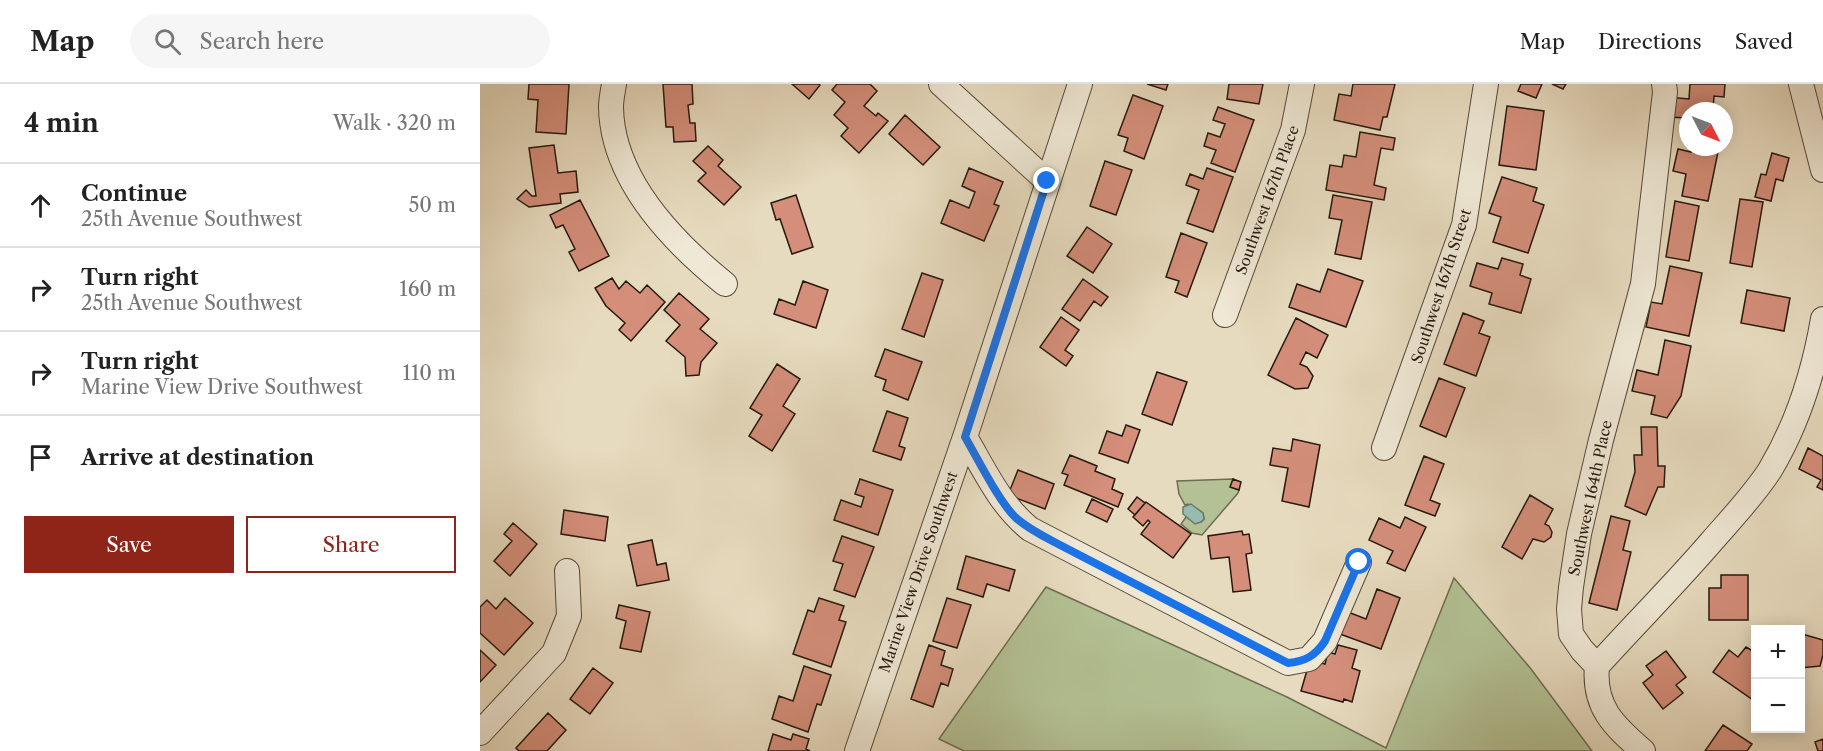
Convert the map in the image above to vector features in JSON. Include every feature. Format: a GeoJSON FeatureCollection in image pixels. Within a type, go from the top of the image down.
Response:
{"type":"FeatureCollection","features":[{"type":"Feature","properties":{"kind":"street"},"geometry":{"type":"LineString","coordinates":[[614,84],[611,107],[615,137],[626,166],[643,199],[662,224],[685,248],[725,284]]}},
{"type":"Feature","properties":{"kind":"street"},"geometry":{"type":"LineString","coordinates":[[941,84],[1047,181]]}},
{"type":"Feature","properties":{"kind":"street","name":"Marine View Drive Southwest"},"geometry":{"type":"LineString","coordinates":[[857,751],[965,437],[1080,84]]}},
{"type":"Feature","properties":{"kind":"street","name":"Southwest 167th Place"},"geometry":{"type":"LineString","coordinates":[[1225,315],[1293,130],[1302,84]]}},
{"type":"Feature","properties":{"kind":"street","name":"Southwest 167th Street"},"geometry":{"type":"LineString","coordinates":[[1384,448],[1464,225],[1486,84]]}},
{"type":"Feature","properties":{"kind":"street","name":"Southwest 164th Place"},"geometry":{"type":"LineString","coordinates":[[1597,666],[1582,650],[1572,634],[1569,609],[1571,587],[1601,440],[1643,284],[1661,133],[1664,84]]}},
{"type":"Feature","properties":{"kind":"street"},"geometry":{"type":"LineString","coordinates":[[1801,84],[1823,170]]}},
{"type":"Feature","properties":{"kind":"street"},"geometry":{"type":"LineString","coordinates":[[1643,751],[1616,725],[1602,706],[1596,690],[1597,666],[1721,531],[1752,495],[1771,468],[1799,410],[1819,342],[1823,319]]}},
{"type":"Feature","properties":{"kind":"street"},"geometry":{"type":"LineString","coordinates":[[965,437],[1004,503],[1015,517],[1030,529],[1288,663],[1309,659],[1318,651],[1325,641],[1359,562]]}},
{"type":"Feature","properties":{"kind":"street"},"geometry":{"type":"LineString","coordinates":[[480,733],[554,653],[569,616],[567,571]]}},
{"type":"Feature","properties":{"kind":"green space"},"geometry":{"type":"Polygon","coordinates":[[[1233,479],[1231,487],[1239,490],[1238,493],[1202,535],[1192,533],[1181,524],[1186,517],[1195,523],[1204,519],[1203,513],[1188,504],[1185,505],[1179,494],[1177,481],[1233,479]]]}},
{"type":"Feature","properties":{"kind":"green space"},"geometry":{"type":"Polygon","coordinates":[[[1454,578],[1531,669],[1592,751],[964,751],[939,739],[1046,587],[1287,697],[1386,748],[1454,578]]]}},
{"type":"Feature","properties":{"kind":"water"},"geometry":{"type":"Polygon","coordinates":[[[1191,504],[1203,513],[1204,519],[1201,522],[1195,524],[1183,514],[1183,507],[1191,504]]]}},
{"type":"Feature","properties":{"kind":"building"},"geometry":{"type":"Polygon","coordinates":[[[529,84],[569,84],[566,134],[536,132],[538,100],[528,99],[529,84]]]}},
{"type":"Feature","properties":{"kind":"building"},"geometry":{"type":"Polygon","coordinates":[[[663,84],[692,84],[693,104],[688,105],[690,123],[695,123],[696,141],[674,142],[673,127],[666,127],[663,84]]]}},
{"type":"Feature","properties":{"kind":"building"},"geometry":{"type":"Polygon","coordinates":[[[792,84],[819,84],[820,85],[809,99],[792,84]]]}},
{"type":"Feature","properties":{"kind":"building"},"geometry":{"type":"Polygon","coordinates":[[[837,84],[870,84],[877,91],[864,106],[876,116],[878,113],[888,121],[859,153],[841,136],[848,128],[834,115],[845,102],[832,90],[837,84]]]}},
{"type":"Feature","properties":{"kind":"building"},"geometry":{"type":"Polygon","coordinates":[[[1147,84],[1168,84],[1166,90],[1147,84]]]}},
{"type":"Feature","properties":{"kind":"building"},"geometry":{"type":"Polygon","coordinates":[[[1229,84],[1263,84],[1259,104],[1227,99],[1229,84]]]}},
{"type":"Feature","properties":{"kind":"building"},"geometry":{"type":"Polygon","coordinates":[[[1353,84],[1395,84],[1387,117],[1383,117],[1380,130],[1334,120],[1339,94],[1351,96],[1353,84]]]}},
{"type":"Feature","properties":{"kind":"building"},"geometry":{"type":"Polygon","coordinates":[[[1521,84],[1542,84],[1536,98],[1518,91],[1521,84]]]}},
{"type":"Feature","properties":{"kind":"building"},"geometry":{"type":"Polygon","coordinates":[[[1552,84],[1566,84],[1563,89],[1552,84]]]}},
{"type":"Feature","properties":{"kind":"building"},"geometry":{"type":"Polygon","coordinates":[[[1690,84],[1725,84],[1724,97],[1714,96],[1714,102],[1679,102],[1679,118],[1667,117],[1668,97],[1689,99],[1690,84]]]}},
{"type":"Feature","properties":{"kind":"building"},"geometry":{"type":"Polygon","coordinates":[[[1133,95],[1163,106],[1144,159],[1124,151],[1128,138],[1118,135],[1133,95]]]}},
{"type":"Feature","properties":{"kind":"building"},"geometry":{"type":"Polygon","coordinates":[[[1507,106],[1544,111],[1536,170],[1499,165],[1507,106]]]}},
{"type":"Feature","properties":{"kind":"building"},"geometry":{"type":"Polygon","coordinates":[[[1218,107],[1254,120],[1235,172],[1211,163],[1216,150],[1204,146],[1208,133],[1220,137],[1225,124],[1213,120],[1218,107]]]}},
{"type":"Feature","properties":{"kind":"building"},"geometry":{"type":"Polygon","coordinates":[[[905,115],[940,147],[923,165],[889,134],[905,115]]]}},
{"type":"Feature","properties":{"kind":"building"},"geometry":{"type":"Polygon","coordinates":[[[1360,132],[1395,138],[1393,150],[1381,148],[1374,185],[1386,188],[1384,200],[1326,190],[1330,165],[1342,167],[1344,155],[1356,157],[1360,132]]]}},
{"type":"Feature","properties":{"kind":"building"},"geometry":{"type":"Polygon","coordinates":[[[554,145],[558,173],[576,171],[578,192],[560,194],[561,203],[529,207],[517,199],[526,190],[532,196],[536,196],[529,148],[554,145]]]}},
{"type":"Feature","properties":{"kind":"building"},"geometry":{"type":"Polygon","coordinates":[[[708,146],[723,160],[718,166],[741,187],[724,205],[698,181],[706,173],[693,161],[708,146]]]}},
{"type":"Feature","properties":{"kind":"building"},"geometry":{"type":"Polygon","coordinates":[[[1678,149],[1679,156],[1717,156],[1708,201],[1682,196],[1686,174],[1673,171],[1678,149]]]}},
{"type":"Feature","properties":{"kind":"building"},"geometry":{"type":"Polygon","coordinates":[[[1772,153],[1789,158],[1783,181],[1776,179],[1771,201],[1755,197],[1761,174],[1766,175],[1772,153]]]}},
{"type":"Feature","properties":{"kind":"building"},"geometry":{"type":"Polygon","coordinates":[[[1105,161],[1132,170],[1116,215],[1090,206],[1105,161]]]}},
{"type":"Feature","properties":{"kind":"building"},"geometry":{"type":"Polygon","coordinates":[[[969,168],[1003,182],[994,204],[999,206],[984,241],[941,223],[950,200],[969,208],[975,192],[962,186],[969,168]]]}},
{"type":"Feature","properties":{"kind":"building"},"geometry":{"type":"Polygon","coordinates":[[[1207,168],[1233,177],[1213,232],[1187,223],[1199,190],[1186,185],[1190,174],[1203,179],[1207,168]]]}},
{"type":"Feature","properties":{"kind":"building"},"geometry":{"type":"Polygon","coordinates":[[[1502,177],[1537,188],[1533,201],[1544,205],[1528,253],[1493,242],[1501,217],[1489,213],[1502,177]]]}},
{"type":"Feature","properties":{"kind":"building"},"geometry":{"type":"Polygon","coordinates":[[[796,195],[813,247],[792,254],[780,219],[776,220],[771,203],[796,195]]]}},
{"type":"Feature","properties":{"kind":"building"},"geometry":{"type":"Polygon","coordinates":[[[1333,195],[1372,202],[1361,259],[1335,254],[1342,220],[1329,218],[1333,195]]]}},
{"type":"Feature","properties":{"kind":"building"},"geometry":{"type":"Polygon","coordinates":[[[1740,199],[1763,202],[1752,267],[1730,263],[1740,199]]]}},
{"type":"Feature","properties":{"kind":"building"},"geometry":{"type":"Polygon","coordinates":[[[580,200],[609,256],[579,271],[569,252],[575,249],[563,225],[556,228],[550,215],[580,200]]]}},
{"type":"Feature","properties":{"kind":"building"},"geometry":{"type":"Polygon","coordinates":[[[1675,201],[1699,206],[1689,261],[1666,257],[1675,201]]]}},
{"type":"Feature","properties":{"kind":"building"},"geometry":{"type":"Polygon","coordinates":[[[1087,227],[1112,244],[1093,273],[1067,256],[1087,227]]]}},
{"type":"Feature","properties":{"kind":"building"},"geometry":{"type":"Polygon","coordinates":[[[1181,233],[1207,243],[1187,297],[1175,292],[1179,281],[1166,277],[1181,233]]]}},
{"type":"Feature","properties":{"kind":"building"},"geometry":{"type":"Polygon","coordinates":[[[1502,258],[1523,264],[1520,275],[1531,279],[1521,313],[1489,304],[1492,293],[1470,286],[1477,263],[1498,269],[1502,258]]]}},
{"type":"Feature","properties":{"kind":"building"},"geometry":{"type":"Polygon","coordinates":[[[1670,266],[1702,273],[1689,336],[1646,327],[1651,302],[1662,304],[1670,266]]]}},
{"type":"Feature","properties":{"kind":"building"},"geometry":{"type":"Polygon","coordinates":[[[1328,269],[1363,281],[1346,327],[1289,307],[1297,284],[1320,292],[1328,269]]]}},
{"type":"Feature","properties":{"kind":"building"},"geometry":{"type":"Polygon","coordinates":[[[922,273],[943,280],[924,337],[902,329],[922,273]]]}},
{"type":"Feature","properties":{"kind":"building"},"geometry":{"type":"Polygon","coordinates":[[[612,278],[619,289],[626,281],[640,293],[647,285],[665,302],[631,341],[619,330],[625,323],[606,306],[595,288],[612,278]]]}},
{"type":"Feature","properties":{"kind":"building"},"geometry":{"type":"Polygon","coordinates":[[[1083,279],[1108,297],[1101,306],[1094,301],[1080,321],[1062,309],[1083,279]]]}},
{"type":"Feature","properties":{"kind":"building"},"geometry":{"type":"Polygon","coordinates":[[[803,281],[828,290],[816,328],[774,314],[779,299],[795,305],[803,281]]]}},
{"type":"Feature","properties":{"kind":"building"},"geometry":{"type":"Polygon","coordinates":[[[1747,290],[1790,298],[1784,331],[1741,323],[1747,290]]]}},
{"type":"Feature","properties":{"kind":"building"},"geometry":{"type":"Polygon","coordinates":[[[679,293],[709,319],[700,329],[717,343],[701,362],[699,375],[686,376],[685,357],[666,341],[680,325],[664,310],[679,293]]]}},
{"type":"Feature","properties":{"kind":"building"},"geometry":{"type":"Polygon","coordinates":[[[1463,313],[1484,321],[1479,333],[1490,337],[1476,376],[1444,364],[1463,313]]]}},
{"type":"Feature","properties":{"kind":"building"},"geometry":{"type":"Polygon","coordinates":[[[1061,317],[1079,330],[1065,350],[1073,356],[1066,366],[1040,347],[1061,317]]]}},
{"type":"Feature","properties":{"kind":"building"},"geometry":{"type":"Polygon","coordinates":[[[1296,318],[1328,335],[1317,358],[1306,352],[1300,364],[1307,367],[1313,376],[1308,388],[1295,389],[1268,375],[1296,318]]]}},
{"type":"Feature","properties":{"kind":"building"},"geometry":{"type":"Polygon","coordinates":[[[1665,340],[1691,346],[1681,396],[1667,418],[1651,414],[1655,396],[1632,391],[1637,370],[1658,375],[1665,340]]]}},
{"type":"Feature","properties":{"kind":"building"},"geometry":{"type":"Polygon","coordinates":[[[885,349],[922,362],[908,400],[883,390],[886,380],[875,376],[885,349]]]}},
{"type":"Feature","properties":{"kind":"building"},"geometry":{"type":"Polygon","coordinates":[[[777,364],[800,379],[783,406],[795,414],[772,451],[749,436],[762,415],[750,408],[777,364]]]}},
{"type":"Feature","properties":{"kind":"building"},"geometry":{"type":"Polygon","coordinates":[[[1157,372],[1187,382],[1172,425],[1142,414],[1157,372]]]}},
{"type":"Feature","properties":{"kind":"building"},"geometry":{"type":"Polygon","coordinates":[[[1439,378],[1465,388],[1446,437],[1420,426],[1439,378]]]}},
{"type":"Feature","properties":{"kind":"building"},"geometry":{"type":"Polygon","coordinates":[[[887,411],[908,418],[899,446],[905,448],[901,460],[873,451],[887,411]]]}},
{"type":"Feature","properties":{"kind":"building"},"geometry":{"type":"Polygon","coordinates":[[[1126,425],[1140,430],[1128,463],[1099,453],[1107,431],[1122,436],[1126,425]]]}},
{"type":"Feature","properties":{"kind":"building"},"geometry":{"type":"Polygon","coordinates":[[[1641,427],[1657,427],[1658,466],[1665,466],[1664,487],[1658,487],[1646,515],[1625,506],[1635,472],[1634,455],[1642,455],[1641,427]]]}},
{"type":"Feature","properties":{"kind":"building"},"geometry":{"type":"Polygon","coordinates":[[[1293,439],[1320,445],[1309,507],[1282,501],[1288,468],[1270,465],[1273,448],[1291,451],[1293,439]]]}},
{"type":"Feature","properties":{"kind":"building"},"geometry":{"type":"Polygon","coordinates":[[[1808,448],[1823,456],[1823,490],[1817,487],[1821,480],[1799,469],[1808,448]]]}},
{"type":"Feature","properties":{"kind":"building"},"geometry":{"type":"Polygon","coordinates":[[[1070,455],[1097,466],[1095,471],[1115,479],[1112,489],[1123,494],[1118,507],[1064,485],[1068,475],[1062,473],[1070,455]]]}},
{"type":"Feature","properties":{"kind":"building"},"geometry":{"type":"Polygon","coordinates":[[[1424,456],[1444,464],[1430,500],[1440,504],[1435,516],[1405,505],[1424,456]]]}},
{"type":"Feature","properties":{"kind":"building"},"geometry":{"type":"Polygon","coordinates":[[[1018,470],[1054,484],[1045,509],[1008,495],[1018,470]]]}},
{"type":"Feature","properties":{"kind":"building"},"geometry":{"type":"Polygon","coordinates":[[[860,479],[893,490],[878,535],[834,520],[841,500],[861,507],[864,497],[855,494],[860,479]]]}},
{"type":"Feature","properties":{"kind":"building"},"geometry":{"type":"Polygon","coordinates":[[[1233,479],[1241,482],[1239,490],[1230,487],[1233,479]]]}},
{"type":"Feature","properties":{"kind":"building"},"geometry":{"type":"Polygon","coordinates":[[[1530,495],[1553,509],[1545,524],[1552,532],[1551,537],[1544,542],[1533,539],[1522,559],[1502,547],[1530,495]]]}},
{"type":"Feature","properties":{"kind":"building"},"geometry":{"type":"Polygon","coordinates":[[[1137,497],[1145,503],[1135,515],[1128,509],[1137,497]]]}},
{"type":"Feature","properties":{"kind":"building"},"geometry":{"type":"Polygon","coordinates":[[[1092,499],[1113,509],[1107,522],[1086,512],[1092,499]]]}},
{"type":"Feature","properties":{"kind":"building"},"geometry":{"type":"Polygon","coordinates":[[[1146,502],[1191,534],[1173,558],[1141,534],[1150,522],[1148,520],[1143,526],[1133,517],[1146,502]]]}},
{"type":"Feature","properties":{"kind":"building"},"geometry":{"type":"Polygon","coordinates":[[[564,510],[608,517],[605,541],[561,534],[564,510]]]}},
{"type":"Feature","properties":{"kind":"building"},"geometry":{"type":"Polygon","coordinates":[[[1611,516],[1630,521],[1623,550],[1631,552],[1617,610],[1589,603],[1611,516]]]}},
{"type":"Feature","properties":{"kind":"building"},"geometry":{"type":"Polygon","coordinates":[[[1405,517],[1426,527],[1405,571],[1387,563],[1393,551],[1369,540],[1379,518],[1400,528],[1405,517]]]}},
{"type":"Feature","properties":{"kind":"building"},"geometry":{"type":"Polygon","coordinates":[[[513,523],[537,544],[510,576],[494,561],[512,541],[504,534],[513,523]]]}},
{"type":"Feature","properties":{"kind":"building"},"geometry":{"type":"Polygon","coordinates":[[[1242,531],[1243,535],[1249,534],[1252,553],[1246,554],[1251,590],[1233,592],[1229,557],[1211,559],[1208,536],[1242,531]]]}},
{"type":"Feature","properties":{"kind":"building"},"geometry":{"type":"Polygon","coordinates":[[[842,536],[874,547],[855,597],[834,590],[843,564],[833,561],[842,536]]]}},
{"type":"Feature","properties":{"kind":"building"},"geometry":{"type":"Polygon","coordinates":[[[652,540],[657,565],[666,563],[669,580],[637,586],[628,545],[652,540]]]}},
{"type":"Feature","properties":{"kind":"building"},"geometry":{"type":"Polygon","coordinates":[[[966,556],[1015,570],[1009,591],[987,584],[983,597],[957,589],[966,556]]]}},
{"type":"Feature","properties":{"kind":"building"},"geometry":{"type":"Polygon","coordinates":[[[1721,575],[1748,575],[1748,620],[1709,620],[1709,588],[1721,588],[1721,575]]]}},
{"type":"Feature","properties":{"kind":"building"},"geometry":{"type":"Polygon","coordinates":[[[1377,589],[1400,598],[1381,649],[1340,634],[1348,612],[1366,619],[1377,589]]]}},
{"type":"Feature","properties":{"kind":"building"},"geometry":{"type":"Polygon","coordinates":[[[505,598],[533,623],[504,655],[480,633],[480,607],[487,600],[496,609],[505,598]]]}},
{"type":"Feature","properties":{"kind":"building"},"geometry":{"type":"Polygon","coordinates":[[[819,598],[844,606],[839,620],[846,622],[831,667],[793,654],[808,610],[814,612],[819,598]]]}},
{"type":"Feature","properties":{"kind":"building"},"geometry":{"type":"Polygon","coordinates":[[[947,598],[971,605],[957,648],[933,641],[947,598]]]}},
{"type":"Feature","properties":{"kind":"building"},"geometry":{"type":"Polygon","coordinates":[[[619,605],[650,612],[641,652],[620,648],[626,621],[616,618],[619,605]]]}},
{"type":"Feature","properties":{"kind":"building"},"geometry":{"type":"Polygon","coordinates":[[[1805,635],[1823,640],[1820,666],[1805,668],[1805,635]]]}},
{"type":"Feature","properties":{"kind":"building"},"geometry":{"type":"Polygon","coordinates":[[[929,645],[945,651],[941,665],[953,669],[948,686],[941,683],[933,707],[911,699],[929,645]]]}},
{"type":"Feature","properties":{"kind":"building"},"geometry":{"type":"Polygon","coordinates":[[[1338,645],[1357,650],[1352,668],[1360,671],[1352,702],[1344,699],[1343,702],[1301,691],[1310,660],[1325,664],[1328,652],[1335,654],[1338,645]]]}},
{"type":"Feature","properties":{"kind":"building"},"geometry":{"type":"Polygon","coordinates":[[[1746,647],[1751,650],[1751,699],[1713,672],[1729,650],[1738,657],[1746,647]]]}},
{"type":"Feature","properties":{"kind":"building"},"geometry":{"type":"Polygon","coordinates":[[[480,650],[496,665],[480,682],[480,650]]]}},
{"type":"Feature","properties":{"kind":"building"},"geometry":{"type":"Polygon","coordinates":[[[1666,651],[1686,677],[1676,685],[1683,693],[1663,709],[1643,683],[1653,675],[1646,666],[1666,651]]]}},
{"type":"Feature","properties":{"kind":"building"},"geometry":{"type":"Polygon","coordinates":[[[804,666],[831,675],[821,705],[817,704],[808,732],[772,719],[779,696],[793,701],[804,666]]]}},
{"type":"Feature","properties":{"kind":"building"},"geometry":{"type":"Polygon","coordinates":[[[593,668],[613,683],[590,714],[570,699],[593,668]]]}},
{"type":"Feature","properties":{"kind":"building"},"geometry":{"type":"Polygon","coordinates":[[[548,713],[566,730],[547,751],[519,751],[516,748],[548,713]]]}},
{"type":"Feature","properties":{"kind":"building"},"geometry":{"type":"Polygon","coordinates":[[[1723,725],[1752,744],[1747,751],[1705,751],[1723,725]]]}},
{"type":"Feature","properties":{"kind":"building"},"geometry":{"type":"Polygon","coordinates":[[[773,734],[791,740],[793,734],[809,739],[806,749],[810,751],[768,751],[773,734]]]}},
{"type":"Feature","properties":{"kind":"building"},"geometry":{"type":"Polygon","coordinates":[[[1823,739],[1823,751],[1818,751],[1815,742],[1823,739]]]}},
{"type":"Feature","properties":{"kind":"route"},"geometry":{"type":"LineString","coordinates":[[1047,181],[965,437],[1004,503],[1015,517],[1030,529],[1288,663],[1309,659],[1318,651],[1325,641],[1359,562]]}}]}
